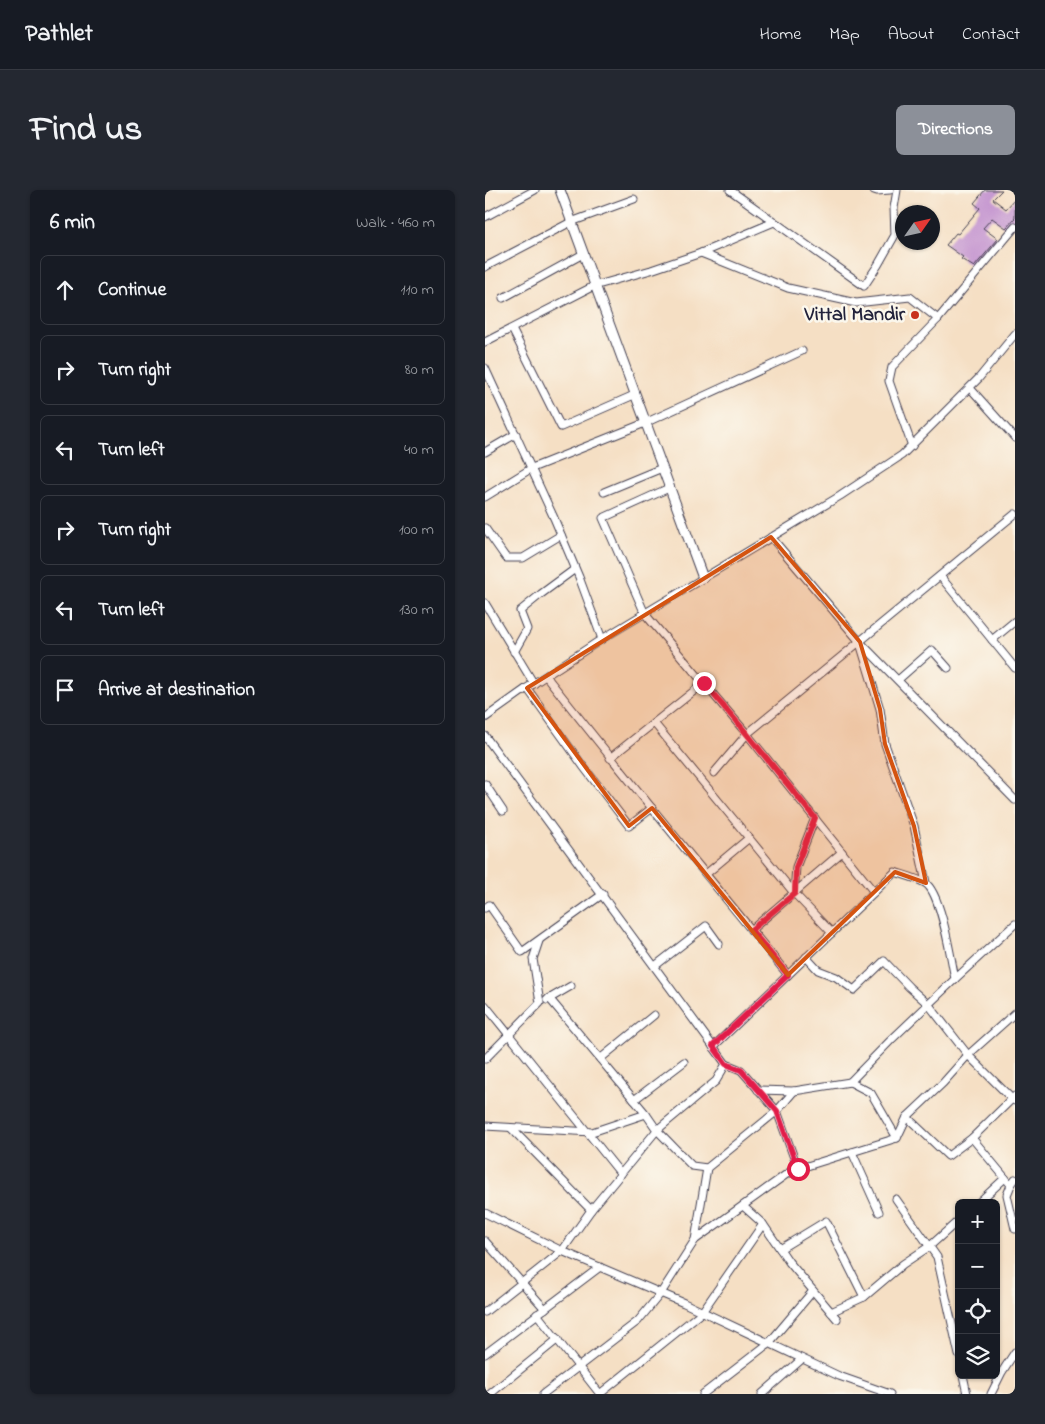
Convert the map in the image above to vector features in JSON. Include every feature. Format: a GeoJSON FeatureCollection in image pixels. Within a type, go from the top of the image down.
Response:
{"type":"FeatureCollection","features":[{"type":"Feature","properties":{"kind":"street"},"geometry":{"type":"LineString","coordinates":[[485,217],[535,190]]}},
{"type":"Feature","properties":{"kind":"street"},"geometry":{"type":"LineString","coordinates":[[560,190],[703,578]]}},
{"type":"Feature","properties":{"kind":"street"},"geometry":{"type":"LineString","coordinates":[[730,190],[864,286],[879,265],[895,235],[894,208],[897,190]]}},
{"type":"Feature","properties":{"kind":"street"},"geometry":{"type":"LineString","coordinates":[[874,190],[890,190]]}},
{"type":"Feature","properties":{"kind":"street"},"geometry":{"type":"LineString","coordinates":[[485,267],[571,222],[634,199]]}},
{"type":"Feature","properties":{"kind":"street"},"geometry":{"type":"LineString","coordinates":[[485,342],[594,286],[651,270],[701,253],[774,222]]}},
{"type":"Feature","properties":{"kind":"street"},"geometry":{"type":"LineString","coordinates":[[912,446],[889,381],[892,367],[938,319],[1015,227]]}},
{"type":"Feature","properties":{"kind":"street"},"geometry":{"type":"LineString","coordinates":[[701,253],[788,288],[846,301],[856,303],[909,297],[938,319]]}},
{"type":"Feature","properties":{"kind":"street"},"geometry":{"type":"LineString","coordinates":[[503,298],[583,254]]}},
{"type":"Feature","properties":{"kind":"street"},"geometry":{"type":"LineString","coordinates":[[512,329],[561,427],[634,395]]}},
{"type":"Feature","properties":{"kind":"street"},"geometry":{"type":"LineString","coordinates":[[485,718],[602,639],[840,496],[902,456],[969,388],[1015,334]]}},
{"type":"Feature","properties":{"kind":"street"},"geometry":{"type":"LineString","coordinates":[[485,496],[532,468],[645,423],[802,351]]}},
{"type":"Feature","properties":{"kind":"street"},"geometry":{"type":"LineString","coordinates":[[485,368],[561,535],[602,639]]}},
{"type":"Feature","properties":{"kind":"street"},"geometry":{"type":"LineString","coordinates":[[969,388],[1015,436]]}},
{"type":"Feature","properties":{"kind":"street"},"geometry":{"type":"LineString","coordinates":[[485,452],[516,434]]}},
{"type":"Feature","properties":{"kind":"street"},"geometry":{"type":"LineString","coordinates":[[604,492],[662,468]]}},
{"type":"Feature","properties":{"kind":"street"},"geometry":{"type":"LineString","coordinates":[[669,488],[603,518],[645,614],[747,734],[874,892]]}},
{"type":"Feature","properties":{"kind":"street"},"geometry":{"type":"LineString","coordinates":[[714,773],[747,734],[1015,514]]}},
{"type":"Feature","properties":{"kind":"street"},"geometry":{"type":"LineString","coordinates":[[485,528],[506,558],[523,558],[561,535]]}},
{"type":"Feature","properties":{"kind":"street"},"geometry":{"type":"LineString","coordinates":[[771,537],[860,642],[1015,800]]}},
{"type":"Feature","properties":{"kind":"street"},"geometry":{"type":"LineString","coordinates":[[514,652],[527,629],[521,611],[575,569]]}},
{"type":"Feature","properties":{"kind":"street"},"geometry":{"type":"LineString","coordinates":[[940,576],[1015,668]]}},
{"type":"Feature","properties":{"kind":"street"},"geometry":{"type":"LineString","coordinates":[[485,603],[534,684]]}},
{"type":"Feature","properties":{"kind":"street"},"geometry":{"type":"LineString","coordinates":[[993,640],[1015,621]]}},
{"type":"Feature","properties":{"kind":"street"},"geometry":{"type":"LineString","coordinates":[[860,642],[880,709],[885,744],[915,826],[926,884],[934,896],[941,913],[955,979]]}},
{"type":"Feature","properties":{"kind":"street"},"geometry":{"type":"LineString","coordinates":[[898,680],[932,650],[947,668]]}},
{"type":"Feature","properties":{"kind":"street"},"geometry":{"type":"LineString","coordinates":[[546,676],[610,758],[788,975]]}},
{"type":"Feature","properties":{"kind":"street"},"geometry":{"type":"LineString","coordinates":[[610,758],[704,683]]}},
{"type":"Feature","properties":{"kind":"street"},"geometry":{"type":"LineString","coordinates":[[527,688],[629,826],[652,808]]}},
{"type":"Feature","properties":{"kind":"street"},"geometry":{"type":"LineString","coordinates":[[654,722],[795,893],[832,933]]}},
{"type":"Feature","properties":{"kind":"street"},"geometry":{"type":"LineString","coordinates":[[485,736],[603,894],[726,1064],[741,1070],[777,1111],[798,1169]]}},
{"type":"Feature","properties":{"kind":"street"},"geometry":{"type":"LineString","coordinates":[[485,784],[503,811]]}},
{"type":"Feature","properties":{"kind":"street"},"geometry":{"type":"LineString","coordinates":[[795,893],[796,867],[815,818]]}},
{"type":"Feature","properties":{"kind":"street"},"geometry":{"type":"LineString","coordinates":[[706,874],[749,838]]}},
{"type":"Feature","properties":{"kind":"street"},"geometry":{"type":"LineString","coordinates":[[751,930],[842,852]]}},
{"type":"Feature","properties":{"kind":"street"},"geometry":{"type":"LineString","coordinates":[[713,1046],[895,872],[926,884]]}},
{"type":"Feature","properties":{"kind":"street"},"geometry":{"type":"LineString","coordinates":[[486,905],[522,952],[603,894]]}},
{"type":"Feature","properties":{"kind":"street"},"geometry":{"type":"LineString","coordinates":[[758,1090],[794,1091],[850,1082],[890,1041],[1015,924]]}},
{"type":"Feature","properties":{"kind":"street"},"geometry":{"type":"LineString","coordinates":[[655,966],[705,926],[719,944]]}},
{"type":"Feature","properties":{"kind":"street"},"geometry":{"type":"LineString","coordinates":[[539,940],[533,959],[540,1004]]}},
{"type":"Feature","properties":{"kind":"street"},"geometry":{"type":"LineString","coordinates":[[806,957],[818,970],[836,977],[854,990],[883,961],[929,1005],[968,1055],[1014,1099],[948,1156],[907,1117]]}},
{"type":"Feature","properties":{"kind":"street"},"geometry":{"type":"LineString","coordinates":[[485,1059],[540,1004],[571,986]]}},
{"type":"Feature","properties":{"kind":"street"},"geometry":{"type":"LineString","coordinates":[[549,998],[635,1100],[657,1130],[692,1166],[707,1168]]}},
{"type":"Feature","properties":{"kind":"street"},"geometry":{"type":"LineString","coordinates":[[485,1005],[621,1174]]}},
{"type":"Feature","properties":{"kind":"street"},"geometry":{"type":"LineString","coordinates":[[543,1394],[638,1321],[661,1293],[695,1240],[791,1171],[897,1138],[907,1117],[943,1083],[968,1055],[1015,1013]]}},
{"type":"Feature","properties":{"kind":"street"},"geometry":{"type":"LineString","coordinates":[[600,1059],[654,1015]]}},
{"type":"Feature","properties":{"kind":"street"},"geometry":{"type":"LineString","coordinates":[[635,1100],[684,1062]]}},
{"type":"Feature","properties":{"kind":"street"},"geometry":{"type":"LineString","coordinates":[[485,1312],[562,1251],[591,1210],[657,1130],[716,1082],[726,1064]]}},
{"type":"Feature","properties":{"kind":"street"},"geometry":{"type":"LineString","coordinates":[[850,1082],[871,1093],[897,1138]]}},
{"type":"Feature","properties":{"kind":"street"},"geometry":{"type":"LineString","coordinates":[[695,1240],[707,1168],[777,1111],[794,1091]]}},
{"type":"Feature","properties":{"kind":"street"},"geometry":{"type":"LineString","coordinates":[[485,1126],[592,1132],[646,1114]]}},
{"type":"Feature","properties":{"kind":"street"},"geometry":{"type":"LineString","coordinates":[[511,1128],[591,1210]]}},
{"type":"Feature","properties":{"kind":"street"},"geometry":{"type":"LineString","coordinates":[[971,1138],[1005,1178],[1013,1182],[1007,1195],[1015,1229]]}},
{"type":"Feature","properties":{"kind":"street"},"geometry":{"type":"LineString","coordinates":[[852,1152],[879,1212]]}},
{"type":"Feature","properties":{"kind":"street"},"geometry":{"type":"LineString","coordinates":[[981,1199],[1005,1178]]}},
{"type":"Feature","properties":{"kind":"street"},"geometry":{"type":"LineString","coordinates":[[896,1199],[937,1257],[955,1337]]}},
{"type":"Feature","properties":{"kind":"street"},"geometry":{"type":"LineString","coordinates":[[743,1206],[763,1224],[789,1262],[837,1319]]}},
{"type":"Feature","properties":{"kind":"street"},"geometry":{"type":"LineString","coordinates":[[485,1213],[562,1251],[661,1293],[839,1376],[890,1394]]}},
{"type":"Feature","properties":{"kind":"street"},"geometry":{"type":"LineString","coordinates":[[780,1249],[826,1221],[864,1297]]}},
{"type":"Feature","properties":{"kind":"street"},"geometry":{"type":"LineString","coordinates":[[831,1312],[864,1297],[955,1223]]}},
{"type":"Feature","properties":{"kind":"street"},"geometry":{"type":"LineString","coordinates":[[537,1314],[601,1394],[702,1312],[763,1224]]}},
{"type":"Feature","properties":{"kind":"street"},"geometry":{"type":"LineString","coordinates":[[485,1241],[545,1309]]}},
{"type":"Feature","properties":{"kind":"street"},"geometry":{"type":"LineString","coordinates":[[485,1354],[600,1267]]}},
{"type":"Feature","properties":{"kind":"street"},"geometry":{"type":"LineString","coordinates":[[707,1393],[769,1343],[813,1291]]}},
{"type":"Feature","properties":{"kind":"street"},"geometry":{"type":"LineString","coordinates":[[490,1394],[558,1339]]}},
{"type":"Feature","properties":{"kind":"street"},"geometry":{"type":"LineString","coordinates":[[991,1394],[1015,1352]]}},
{"type":"Feature","properties":{"kind":"street"},"geometry":{"type":"LineString","coordinates":[[762,1394],[802,1359]]}},
{"type":"Feature","properties":{"kind":"street"},"geometry":{"type":"LineString","coordinates":[[964,1379],[967,1394]]}},
{"type":"Feature","properties":{"kind":"street"},"geometry":{"type":"LineString","coordinates":[[608,1387],[613,1394]]}},
{"type":"Feature","properties":{"kind":"highlighted area"},"geometry":{"type":"Polygon","coordinates":[[[771,537],[860,642],[880,709],[885,744],[914,826],[926,883],[895,872],[788,975],[652,808],[629,826],[527,688],[771,537]]]}},
{"type":"Feature","properties":{"kind":"building"},"geometry":{"type":"Polygon","coordinates":[[[985,190],[1002,190],[993,199],[1006,209],[1015,199],[1015,218],[1006,228],[992,218],[983,228],[998,239],[974,267],[961,259],[963,257],[946,245],[980,208],[974,203],[985,190]]]}},
{"type":"Feature","properties":{"kind":"place","name":"Vittal Mandir"},"geometry":{"type":"Point","coordinates":[915,315]}},
{"type":"Feature","properties":{"kind":"route"},"geometry":{"type":"LineString","coordinates":[[704,683],[815,818],[796,867],[795,893],[751,930],[788,975],[713,1046],[726,1064],[741,1070],[777,1111],[798,1169]]}}]}
